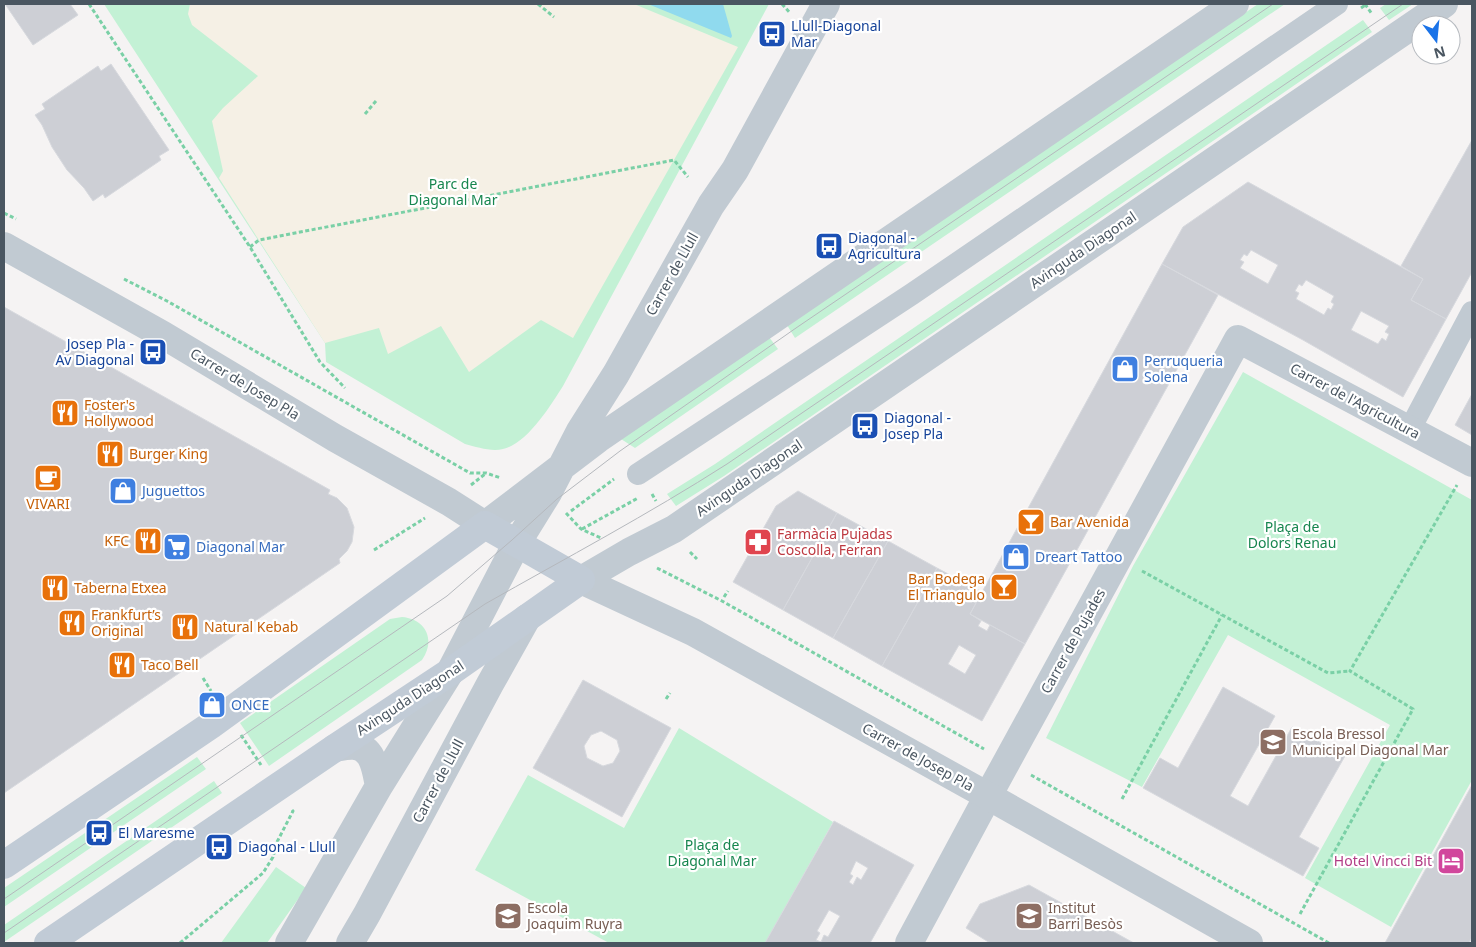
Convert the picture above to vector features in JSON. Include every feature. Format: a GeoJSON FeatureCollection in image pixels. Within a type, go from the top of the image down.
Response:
{"type":"FeatureCollection","features":[{"type":"Feature","properties":{"kind":"main road"},"geometry":{"type":"LineString","coordinates":[[4,865],[211,725],[485,525],[581,580]]}},
{"type":"Feature","properties":{"kind":"main road","name":"Avinguda Diagonal"},"geometry":{"type":"LineString","coordinates":[[48,943],[334,748],[450,672],[581,580]]}},
{"type":"Feature","properties":{"kind":"street","name":"Carrer de Llull"},"geometry":{"type":"LineString","coordinates":[[450,672],[517,543],[548,493],[580,431],[616,374],[711,204],[735,170],[826,4]]}},
{"type":"Feature","properties":{"kind":"street"},"geometry":{"type":"LineString","coordinates":[[485,525],[598,439],[1235,4]]}},
{"type":"Feature","properties":{"kind":"street"},"geometry":{"type":"LineString","coordinates":[[638,474],[912,294],[1337,4]]}},
{"type":"Feature","properties":{"kind":"street","name":"Avinguda Diagonal"},"geometry":{"type":"LineString","coordinates":[[581,580],[628,552],[674,529],[1444,4]]}},
{"type":"Feature","properties":{"kind":"street","name":"Carrer de Josep Pla"},"geometry":{"type":"LineString","coordinates":[[4,246],[163,335],[335,438],[449,502],[485,525]]}},
{"type":"Feature","properties":{"kind":"street"},"geometry":{"type":"LineString","coordinates":[[1410,429],[1472,312]]}},
{"type":"Feature","properties":{"kind":"street","name":"Carrer de l'Agricultura"},"geometry":{"type":"LineString","coordinates":[[1238,339],[1410,429],[1466,472]]}},
{"type":"Feature","properties":{"kind":"street","name":"Carrer de Pujades"},"geometry":{"type":"LineString","coordinates":[[909,943],[1238,339]]}},
{"type":"Feature","properties":{"kind":"street","name":"Carrer de Josep Pla"},"geometry":{"type":"LineString","coordinates":[[581,580],[693,632],[1249,943]]}},
{"type":"Feature","properties":{"kind":"street","name":"Carrer de Llull"},"geometry":{"type":"LineString","coordinates":[[350,943],[527,618]]}},
{"type":"Feature","properties":{"kind":"street"},"geometry":{"type":"LineString","coordinates":[[289,943],[379,786],[450,672]]}},
{"type":"Feature","properties":{"kind":"street"},"geometry":{"type":"LineString","coordinates":[[334,748],[357,746],[370,754],[373,759],[379,786]]}},
{"type":"Feature","properties":{"kind":"path"},"geometry":{"type":"LineString","coordinates":[[89,4],[250,247],[320,362],[344,388]]}},
{"type":"Feature","properties":{"kind":"path"},"geometry":{"type":"LineString","coordinates":[[538,4],[554,17]]}},
{"type":"Feature","properties":{"kind":"path"},"geometry":{"type":"LineString","coordinates":[[1365,4],[1372,14]]}},
{"type":"Feature","properties":{"kind":"path"},"geometry":{"type":"LineString","coordinates":[[365,114],[376,101]]}},
{"type":"Feature","properties":{"kind":"path"},"geometry":{"type":"LineString","coordinates":[[250,247],[259,240],[674,160],[688,177]]}},
{"type":"Feature","properties":{"kind":"path"},"geometry":{"type":"LineString","coordinates":[[4,213],[21,222]]}},
{"type":"Feature","properties":{"kind":"path"},"geometry":{"type":"LineString","coordinates":[[116,275],[167,301],[470,473],[486,473]]}},
{"type":"Feature","properties":{"kind":"path"},"geometry":{"type":"LineString","coordinates":[[1350,671],[1466,472]]}},
{"type":"Feature","properties":{"kind":"path"},"geometry":{"type":"LineString","coordinates":[[566,514],[581,529]]}},
{"type":"Feature","properties":{"kind":"path"},"geometry":{"type":"LineString","coordinates":[[374,550],[398,536]]}},
{"type":"Feature","properties":{"kind":"path"},"geometry":{"type":"LineString","coordinates":[[690,552],[697,559]]}},
{"type":"Feature","properties":{"kind":"path"},"geometry":{"type":"LineString","coordinates":[[1141,570],[1328,674],[1350,671],[1413,709],[1300,914]]}},
{"type":"Feature","properties":{"kind":"path"},"geometry":{"type":"LineString","coordinates":[[669,574],[722,601],[984,749]]}},
{"type":"Feature","properties":{"kind":"path"},"geometry":{"type":"LineString","coordinates":[[724,597],[728,591]]}},
{"type":"Feature","properties":{"kind":"path"},"geometry":{"type":"LineString","coordinates":[[1122,799],[1222,615]]}},
{"type":"Feature","properties":{"kind":"path"},"geometry":{"type":"LineString","coordinates":[[203,678],[216,698]]}},
{"type":"Feature","properties":{"kind":"path"},"geometry":{"type":"LineString","coordinates":[[666,700],[670,693]]}},
{"type":"Feature","properties":{"kind":"path"},"geometry":{"type":"LineString","coordinates":[[238,731],[262,767]]}},
{"type":"Feature","properties":{"kind":"path"},"geometry":{"type":"LineString","coordinates":[[1030,775],[1329,943]]}},
{"type":"Feature","properties":{"kind":"path"},"geometry":{"type":"LineString","coordinates":[[180,943],[263,873],[273,857],[293,811],[289,805]]}},
{"type":"Feature","properties":{"kind":"green space","name":"Parc de Diagonal Mar"},"geometry":{"type":"Polygon","coordinates":[[[104,4],[769,4],[563,386],[538,423],[521,440],[512,446],[494,450],[465,444],[326,362],[325,343],[104,4]]]}},
{"type":"Feature","properties":{"kind":"green space"},"geometry":{"type":"Polygon","coordinates":[[[1258,4],[1285,4],[795,338],[787,325],[1258,4]]]}},
{"type":"Feature","properties":{"kind":"green space"},"geometry":{"type":"Polygon","coordinates":[[[1386,4],[1413,4],[1389,20],[1380,8],[1386,4]]]}},
{"type":"Feature","properties":{"kind":"green space"},"geometry":{"type":"Polygon","coordinates":[[[1363,20],[1372,32],[724,476],[676,506],[667,494],[715,464],[1363,20]]]}},
{"type":"Feature","properties":{"kind":"green space"},"geometry":{"type":"Polygon","coordinates":[[[769,337],[778,349],[635,448],[621,439],[769,337]]]}},
{"type":"Feature","properties":{"kind":"green space","name":"Plaça de Dolors Renau"},"geometry":{"type":"Polygon","coordinates":[[[1243,372],[1472,500],[1472,780],[1391,927],[1305,878],[1390,725],[1228,635],[1142,787],[1046,738],[1133,566],[1243,372]]]}},
{"type":"Feature","properties":{"kind":"green space"},"geometry":{"type":"Polygon","coordinates":[[[402,617],[417,622],[423,626],[426,632],[428,645],[422,660],[269,766],[240,723],[390,619],[402,617]]]}},
{"type":"Feature","properties":{"kind":"green space","name":"Plaça de Diagonal Mar"},"geometry":{"type":"Polygon","coordinates":[[[679,728],[833,822],[765,943],[609,943],[475,870],[528,775],[624,828],[679,728]]]}},
{"type":"Feature","properties":{"kind":"green space"},"geometry":{"type":"Polygon","coordinates":[[[197,757],[206,769],[4,907],[4,888],[197,757]]]}},
{"type":"Feature","properties":{"kind":"green space"},"geometry":{"type":"Polygon","coordinates":[[[214,781],[222,793],[4,942],[4,925],[214,781]]]}},
{"type":"Feature","properties":{"kind":"green space"},"geometry":{"type":"Polygon","coordinates":[[[276,867],[306,888],[267,943],[221,943],[276,867]]]}},
{"type":"Feature","properties":{"kind":"sand","name":"Parc de Diagonal Mar"},"geometry":{"type":"Polygon","coordinates":[[[190,4],[634,4],[738,47],[573,338],[541,320],[469,372],[441,326],[388,354],[379,328],[325,343],[219,178],[223,171],[212,121],[223,108],[258,76],[192,25],[188,14],[190,4]]]}},
{"type":"Feature","properties":{"kind":"water"},"geometry":{"type":"Polygon","coordinates":[[[648,4],[723,4],[732,36],[731,38],[648,4]]]}},
{"type":"Feature","properties":{"kind":"building"},"geometry":{"type":"Polygon","coordinates":[[[5,4],[70,4],[78,15],[33,45],[5,4]]]}},
{"type":"Feature","properties":{"kind":"building"},"geometry":{"type":"Polygon","coordinates":[[[111,64],[169,150],[159,156],[161,160],[105,198],[103,194],[93,201],[67,170],[35,115],[45,109],[42,104],[98,66],[101,71],[111,64]]]}},
{"type":"Feature","properties":{"kind":"building"},"geometry":{"type":"Polygon","coordinates":[[[1472,140],[1472,272],[1446,319],[1411,300],[1423,279],[1401,266],[1472,140]]]}},
{"type":"Feature","properties":{"kind":"building"},"geometry":{"type":"Polygon","coordinates":[[[1248,182],[1423,279],[1411,300],[1446,319],[1403,397],[1303,340],[1162,264],[1183,227],[1248,182]],[[1251,250],[1247,256],[1244,254],[1240,260],[1244,262],[1240,268],[1268,284],[1278,265],[1251,250]],[[1306,280],[1302,286],[1299,284],[1295,291],[1299,293],[1296,299],[1324,315],[1328,308],[1331,310],[1334,304],[1331,302],[1334,296],[1306,280]],[[1361,311],[1351,330],[1378,344],[1382,338],[1386,341],[1389,334],[1385,332],[1389,326],[1361,311]]]}},
{"type":"Feature","properties":{"kind":"building"},"geometry":{"type":"Polygon","coordinates":[[[1162,264],[1218,295],[1025,644],[970,614],[1162,264]]]}},
{"type":"Feature","properties":{"kind":"building","name":"Diagonal Mar"},"geometry":{"type":"Polygon","coordinates":[[[4,307],[330,490],[328,494],[337,498],[347,508],[354,527],[352,542],[339,559],[340,563],[4,793],[4,307]]]}},
{"type":"Feature","properties":{"kind":"building"},"geometry":{"type":"Polygon","coordinates":[[[1472,394],[1472,435],[1455,425],[1472,394]]]}},
{"type":"Feature","properties":{"kind":"building"},"geometry":{"type":"Polygon","coordinates":[[[798,491],[837,513],[783,610],[733,582],[776,506],[798,491]]]}},
{"type":"Feature","properties":{"kind":"building"},"geometry":{"type":"Polygon","coordinates":[[[837,513],[888,541],[833,638],[783,610],[837,513]]]}},
{"type":"Feature","properties":{"kind":"building"},"geometry":{"type":"Polygon","coordinates":[[[888,541],[937,568],[882,666],[833,638],[888,541]]]}},
{"type":"Feature","properties":{"kind":"building"},"geometry":{"type":"Polygon","coordinates":[[[937,568],[982,592],[970,614],[981,621],[978,626],[987,631],[990,625],[1025,644],[982,721],[882,666],[937,568]],[[959,645],[948,664],[965,674],[976,655],[959,645]]]}},
{"type":"Feature","properties":{"kind":"building"},"geometry":{"type":"Polygon","coordinates":[[[583,680],[671,728],[622,817],[533,768],[583,680]],[[601,731],[591,735],[584,746],[587,758],[603,766],[613,763],[620,751],[617,740],[601,731]]]}},
{"type":"Feature","properties":{"kind":"building"},"geometry":{"type":"Polygon","coordinates":[[[1223,687],[1275,716],[1230,796],[1248,806],[1292,727],[1345,756],[1299,837],[1319,848],[1303,876],[1143,788],[1160,758],[1178,768],[1223,687]]]}},
{"type":"Feature","properties":{"kind":"building","name":"Hotel Vincci Bit"},"geometry":{"type":"Polygon","coordinates":[[[1472,785],[1472,937],[1469,943],[1385,943],[1472,785]]]}},
{"type":"Feature","properties":{"kind":"building"},"geometry":{"type":"Polygon","coordinates":[[[834,821],[914,865],[870,943],[765,943],[834,821]],[[856,861],[850,874],[853,876],[849,882],[853,885],[857,877],[861,880],[868,868],[856,861]],[[829,910],[817,931],[820,933],[816,940],[821,942],[824,935],[828,937],[840,916],[829,910]]]}},
{"type":"Feature","properties":{"kind":"building","name":"Institut Barri Besòs"},"geometry":{"type":"Polygon","coordinates":[[[1029,885],[1134,943],[990,943],[966,928],[980,904],[1029,885]]]}},
{"type":"Feature","properties":{"kind":"tram line"},"geometry":{"type":"LineString","coordinates":[[4,899],[447,596],[557,499],[620,451],[796,328],[1273,4]]}},
{"type":"Feature","properties":{"kind":"tram line"},"geometry":{"type":"LineString","coordinates":[[4,933],[485,604],[638,518],[727,464],[1403,4]]}},
{"type":"Feature","properties":{"kind":"place","name":"Llull-Diagonal Mar"},"geometry":{"type":"Point","coordinates":[772,34]}},
{"type":"Feature","properties":{"kind":"place","name":"Diagonal - Agricultura"},"geometry":{"type":"Point","coordinates":[829,246]}},
{"type":"Feature","properties":{"kind":"place","name":"Josep Pla - Av Diagonal"},"geometry":{"type":"Point","coordinates":[153,352]}},
{"type":"Feature","properties":{"kind":"place","name":"Perruqueria Solena"},"geometry":{"type":"Point","coordinates":[1125,369]}},
{"type":"Feature","properties":{"kind":"place","name":"Foster's Hollywood"},"geometry":{"type":"Point","coordinates":[65,413]}},
{"type":"Feature","properties":{"kind":"place","name":"Diagonal - Josep Pla"},"geometry":{"type":"Point","coordinates":[865,426]}},
{"type":"Feature","properties":{"kind":"place","name":"Burger King"},"geometry":{"type":"Point","coordinates":[110,454]}},
{"type":"Feature","properties":{"kind":"place","name":"VIVARI"},"geometry":{"type":"Point","coordinates":[48,478]}},
{"type":"Feature","properties":{"kind":"place","name":"Juguettos"},"geometry":{"type":"Point","coordinates":[123,491]}},
{"type":"Feature","properties":{"kind":"place","name":"Bar Avenida"},"geometry":{"type":"Point","coordinates":[1031,522]}},
{"type":"Feature","properties":{"kind":"place","name":"KFC"},"geometry":{"type":"Point","coordinates":[148,541]}},
{"type":"Feature","properties":{"kind":"place","name":"Farmàcia Pujadas Coscolla, Ferran"},"geometry":{"type":"Point","coordinates":[758,542]}},
{"type":"Feature","properties":{"kind":"place","name":"Diagonal Mar"},"geometry":{"type":"Point","coordinates":[177,547]}},
{"type":"Feature","properties":{"kind":"place","name":"Dreart Tattoo"},"geometry":{"type":"Point","coordinates":[1016,557]}},
{"type":"Feature","properties":{"kind":"place","name":"Bar Bodega El Triangulo"},"geometry":{"type":"Point","coordinates":[1004,587]}},
{"type":"Feature","properties":{"kind":"place","name":"Taberna Etxea"},"geometry":{"type":"Point","coordinates":[55,588]}},
{"type":"Feature","properties":{"kind":"place","name":"Frankfurt’s Original"},"geometry":{"type":"Point","coordinates":[72,623]}},
{"type":"Feature","properties":{"kind":"place","name":"Natural Kebab"},"geometry":{"type":"Point","coordinates":[185,627]}},
{"type":"Feature","properties":{"kind":"place","name":"Taco Bell"},"geometry":{"type":"Point","coordinates":[122,665]}},
{"type":"Feature","properties":{"kind":"place","name":"ONCE"},"geometry":{"type":"Point","coordinates":[212,705]}},
{"type":"Feature","properties":{"kind":"place","name":"Escola Bressol Municipal Diagonal Mar"},"geometry":{"type":"Point","coordinates":[1273,742]}},
{"type":"Feature","properties":{"kind":"place","name":"El Maresme"},"geometry":{"type":"Point","coordinates":[99,833]}},
{"type":"Feature","properties":{"kind":"place","name":"Diagonal - Llull"},"geometry":{"type":"Point","coordinates":[219,847]}},
{"type":"Feature","properties":{"kind":"place","name":"Hotel Vincci Bit"},"geometry":{"type":"Point","coordinates":[1451,861]}},
{"type":"Feature","properties":{"kind":"place","name":"Escola Joaquim Ruyra"},"geometry":{"type":"Point","coordinates":[508,916]}},
{"type":"Feature","properties":{"kind":"place","name":"Institut Barri Besòs"},"geometry":{"type":"Point","coordinates":[1029,916]}}]}
